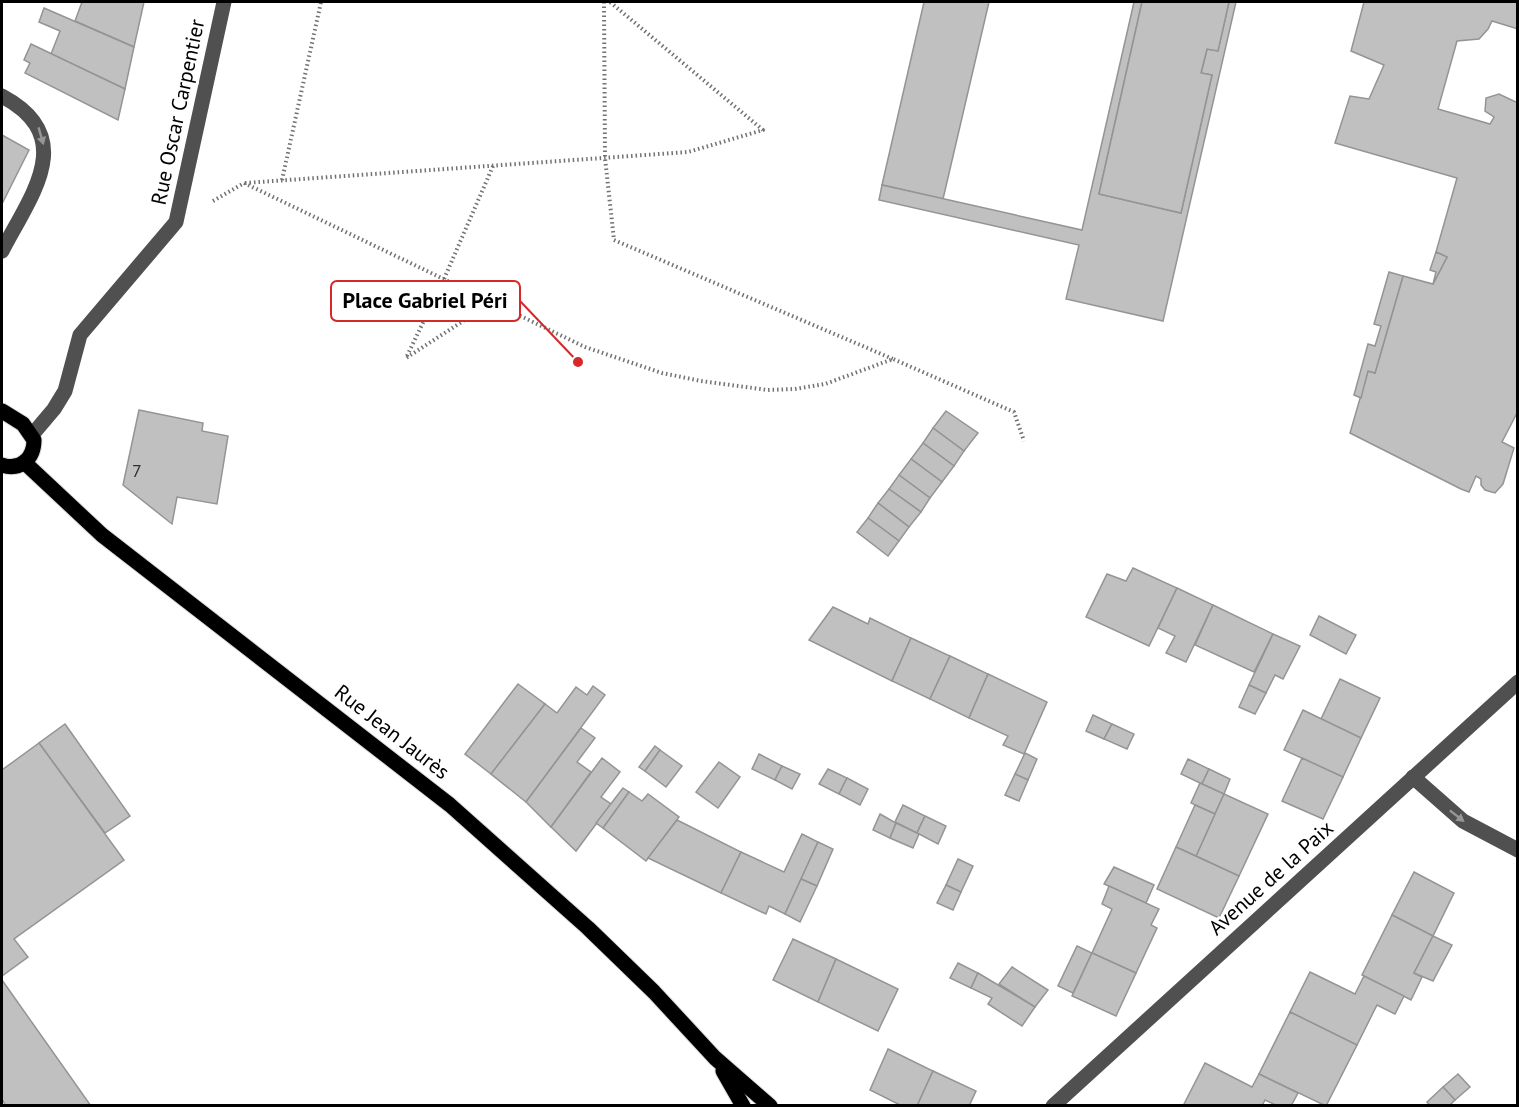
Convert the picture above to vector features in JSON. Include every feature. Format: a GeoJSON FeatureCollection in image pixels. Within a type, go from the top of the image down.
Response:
{"type":"FeatureCollection","features":[{"type":"Feature","properties":{"kind":"main road"},"geometry":{"type":"LineString","coordinates":[[2,411],[23,424],[32,435],[33,452],[24,462],[12,467],[2,465]]}},
{"type":"Feature","properties":{"kind":"main road","name":"Rue Jean Jaurès"},"geometry":{"type":"LineString","coordinates":[[24,462],[102,535],[450,805],[621,960],[715,1058],[770,1106]]}},
{"type":"Feature","properties":{"kind":"main road","name":"Rue Jean Jaurès"},"geometry":{"type":"LineString","coordinates":[[715,1058],[743,1106]]}},
{"type":"Feature","properties":{"kind":"street","name":"Rue Oscar Carpentier"},"geometry":{"type":"LineString","coordinates":[[32,435],[54,409],[65,391],[80,335],[176,222],[224,2]]}},
{"type":"Feature","properties":{"kind":"street"},"geometry":{"type":"LineString","coordinates":[[2,96],[31,115],[39,128],[44,153],[38,182],[2,251]]}},
{"type":"Feature","properties":{"kind":"street","name":"Avenue de la Paix"},"geometry":{"type":"LineString","coordinates":[[1053,1106],[1518,682]]}},
{"type":"Feature","properties":{"kind":"street"},"geometry":{"type":"LineString","coordinates":[[1413,777],[1462,821],[1518,850]]}},
{"type":"Feature","properties":{"kind":"path"},"geometry":{"type":"LineString","coordinates":[[282,180],[321,2]]}},
{"type":"Feature","properties":{"kind":"path"},"geometry":{"type":"LineString","coordinates":[[604,2],[605,158],[614,240],[1014,412],[1024,441]]}},
{"type":"Feature","properties":{"kind":"path"},"geometry":{"type":"LineString","coordinates":[[176,222],[244,183],[688,152],[763,130],[610,2]]}},
{"type":"Feature","properties":{"kind":"path"},"geometry":{"type":"LineString","coordinates":[[491,303],[406,358],[444,279],[493,166]]}},
{"type":"Feature","properties":{"kind":"path"},"geometry":{"type":"LineString","coordinates":[[244,183],[585,347],[627,362],[701,381],[768,390],[795,389],[825,384],[893,359]]}},
{"type":"Feature","properties":{"kind":"building"},"geometry":{"type":"Polygon","coordinates":[[[82,2],[144,2],[134,47],[75,21],[82,2]]]}},
{"type":"Feature","properties":{"kind":"building"},"geometry":{"type":"Polygon","coordinates":[[[924,2],[989,2],[943,199],[882,185],[924,2]]]}},
{"type":"Feature","properties":{"kind":"building"},"geometry":{"type":"Polygon","coordinates":[[[1134,2],[1142,2],[1099,194],[1181,213],[1212,75],[1201,73],[1207,49],[1218,51],[1229,2],[1236,2],[1163,321],[1066,299],[1079,245],[879,200],[882,185],[1082,230],[1134,2]]]}},
{"type":"Feature","properties":{"kind":"building"},"geometry":{"type":"Polygon","coordinates":[[[1142,2],[1229,2],[1218,51],[1207,49],[1201,73],[1212,75],[1181,213],[1099,194],[1142,2]]]}},
{"type":"Feature","properties":{"kind":"building"},"geometry":{"type":"Polygon","coordinates":[[[1364,2],[1518,2],[1518,29],[1492,21],[1479,39],[1457,41],[1438,109],[1490,124],[1494,117],[1485,111],[1486,98],[1499,94],[1518,103],[1518,411],[1502,442],[1514,448],[1503,484],[1495,493],[1485,490],[1481,485],[1481,479],[1476,476],[1469,492],[1461,489],[1350,433],[1368,371],[1375,373],[1403,276],[1433,284],[1447,257],[1436,252],[1457,178],[1335,143],[1350,96],[1369,99],[1384,65],[1351,51],[1364,2]]]}},
{"type":"Feature","properties":{"kind":"building"},"geometry":{"type":"Polygon","coordinates":[[[44,8],[134,47],[125,89],[51,54],[60,31],[39,22],[44,8]]]}},
{"type":"Feature","properties":{"kind":"building"},"geometry":{"type":"Polygon","coordinates":[[[31,44],[125,89],[118,120],[25,73],[30,63],[24,60],[31,44]]]}},
{"type":"Feature","properties":{"kind":"building"},"geometry":{"type":"Polygon","coordinates":[[[2,135],[29,150],[2,204],[2,135]]]}},
{"type":"Feature","properties":{"kind":"building"},"geometry":{"type":"Polygon","coordinates":[[[1436,252],[1447,257],[1433,284],[1436,272],[1430,270],[1436,252]]]}},
{"type":"Feature","properties":{"kind":"building"},"geometry":{"type":"Polygon","coordinates":[[[1389,272],[1403,276],[1375,373],[1368,371],[1361,398],[1354,395],[1368,344],[1375,346],[1381,326],[1374,324],[1389,272]]]}},
{"type":"Feature","properties":{"kind":"building"},"geometry":{"type":"Polygon","coordinates":[[[139,410],[203,423],[202,431],[228,436],[217,504],[177,497],[172,524],[123,485],[139,410]]]}},
{"type":"Feature","properties":{"kind":"building"},"geometry":{"type":"Polygon","coordinates":[[[946,411],[978,433],[964,451],[933,428],[946,411]]]}},
{"type":"Feature","properties":{"kind":"building"},"geometry":{"type":"Polygon","coordinates":[[[933,428],[964,451],[954,466],[923,443],[933,428]]]}},
{"type":"Feature","properties":{"kind":"building"},"geometry":{"type":"Polygon","coordinates":[[[923,443],[954,466],[942,482],[911,459],[923,443]]]}},
{"type":"Feature","properties":{"kind":"building"},"geometry":{"type":"Polygon","coordinates":[[[911,459],[942,482],[930,498],[899,475],[911,459]]]}},
{"type":"Feature","properties":{"kind":"building"},"geometry":{"type":"Polygon","coordinates":[[[899,475],[930,498],[921,512],[889,489],[899,475]]]}},
{"type":"Feature","properties":{"kind":"building"},"geometry":{"type":"Polygon","coordinates":[[[889,489],[921,512],[909,527],[878,503],[889,489]]]}},
{"type":"Feature","properties":{"kind":"building"},"geometry":{"type":"Polygon","coordinates":[[[878,503],[909,527],[899,541],[868,518],[878,503]]]}},
{"type":"Feature","properties":{"kind":"building"},"geometry":{"type":"Polygon","coordinates":[[[868,518],[899,541],[888,556],[857,532],[868,518]]]}},
{"type":"Feature","properties":{"kind":"building"},"geometry":{"type":"Polygon","coordinates":[[[1133,568],[1177,588],[1149,646],[1086,617],[1107,574],[1126,581],[1133,568]]]}},
{"type":"Feature","properties":{"kind":"building"},"geometry":{"type":"Polygon","coordinates":[[[1177,588],[1213,605],[1186,662],[1166,653],[1175,636],[1158,628],[1177,588]]]}},
{"type":"Feature","properties":{"kind":"building"},"geometry":{"type":"Polygon","coordinates":[[[1213,605],[1273,634],[1254,672],[1195,645],[1213,605]]]}},
{"type":"Feature","properties":{"kind":"building"},"geometry":{"type":"Polygon","coordinates":[[[833,607],[868,624],[870,618],[911,638],[892,681],[809,640],[833,607]]]}},
{"type":"Feature","properties":{"kind":"building"},"geometry":{"type":"Polygon","coordinates":[[[1319,616],[1356,635],[1346,654],[1310,635],[1319,616]]]}},
{"type":"Feature","properties":{"kind":"building"},"geometry":{"type":"Polygon","coordinates":[[[1273,634],[1300,646],[1283,679],[1275,675],[1266,693],[1249,685],[1273,634]]]}},
{"type":"Feature","properties":{"kind":"building"},"geometry":{"type":"Polygon","coordinates":[[[911,638],[950,656],[930,699],[892,681],[911,638]]]}},
{"type":"Feature","properties":{"kind":"building"},"geometry":{"type":"Polygon","coordinates":[[[950,656],[988,674],[969,718],[930,699],[950,656]]]}},
{"type":"Feature","properties":{"kind":"building"},"geometry":{"type":"Polygon","coordinates":[[[988,674],[1047,702],[1024,754],[1003,745],[1008,736],[969,718],[988,674]]]}},
{"type":"Feature","properties":{"kind":"building"},"geometry":{"type":"Polygon","coordinates":[[[1340,679],[1380,698],[1361,738],[1321,719],[1340,679]]]}},
{"type":"Feature","properties":{"kind":"building"},"geometry":{"type":"Polygon","coordinates":[[[518,684],[545,704],[491,774],[465,754],[518,684]]]}},
{"type":"Feature","properties":{"kind":"building"},"geometry":{"type":"Polygon","coordinates":[[[1249,685],[1266,693],[1255,714],[1239,707],[1249,685]]]}},
{"type":"Feature","properties":{"kind":"building"},"geometry":{"type":"Polygon","coordinates":[[[593,686],[605,695],[526,802],[491,774],[545,704],[557,713],[576,687],[587,695],[593,686]]]}},
{"type":"Feature","properties":{"kind":"building"},"geometry":{"type":"Polygon","coordinates":[[[1303,710],[1361,738],[1343,777],[1284,750],[1303,710]]]}},
{"type":"Feature","properties":{"kind":"building"},"geometry":{"type":"Polygon","coordinates":[[[1093,715],[1112,724],[1104,739],[1086,731],[1093,715]]]}},
{"type":"Feature","properties":{"kind":"building"},"geometry":{"type":"Polygon","coordinates":[[[65,724],[130,816],[105,833],[39,743],[65,724]]]}},
{"type":"Feature","properties":{"kind":"building"},"geometry":{"type":"Polygon","coordinates":[[[1112,724],[1134,734],[1127,749],[1104,739],[1112,724]]]}},
{"type":"Feature","properties":{"kind":"building"},"geometry":{"type":"Polygon","coordinates":[[[581,728],[595,738],[577,762],[591,772],[551,827],[526,802],[581,728]]]}},
{"type":"Feature","properties":{"kind":"building"},"geometry":{"type":"Polygon","coordinates":[[[39,743],[124,860],[14,939],[28,957],[2,976],[2,770],[39,743]]]}},
{"type":"Feature","properties":{"kind":"building"},"geometry":{"type":"Polygon","coordinates":[[[655,746],[660,750],[645,771],[639,767],[655,746]]]}},
{"type":"Feature","properties":{"kind":"building"},"geometry":{"type":"Polygon","coordinates":[[[660,750],[682,766],[666,787],[645,771],[660,750]]]}},
{"type":"Feature","properties":{"kind":"building"},"geometry":{"type":"Polygon","coordinates":[[[1025,753],[1037,759],[1028,780],[1015,774],[1025,753]]]}},
{"type":"Feature","properties":{"kind":"building"},"geometry":{"type":"Polygon","coordinates":[[[759,754],[782,766],[775,780],[752,769],[759,754]]]}},
{"type":"Feature","properties":{"kind":"building"},"geometry":{"type":"Polygon","coordinates":[[[602,758],[620,772],[601,797],[611,804],[576,851],[551,827],[602,758]]]}},
{"type":"Feature","properties":{"kind":"building"},"geometry":{"type":"Polygon","coordinates":[[[1302,758],[1343,777],[1323,819],[1282,801],[1302,758]]]}},
{"type":"Feature","properties":{"kind":"building"},"geometry":{"type":"Polygon","coordinates":[[[1188,759],[1209,769],[1202,784],[1181,774],[1188,759]]]}},
{"type":"Feature","properties":{"kind":"building"},"geometry":{"type":"Polygon","coordinates":[[[719,762],[740,777],[718,808],[696,792],[719,762]]]}},
{"type":"Feature","properties":{"kind":"building"},"geometry":{"type":"Polygon","coordinates":[[[782,766],[800,774],[792,789],[775,780],[782,766]]]}},
{"type":"Feature","properties":{"kind":"building"},"geometry":{"type":"Polygon","coordinates":[[[828,769],[847,778],[839,794],[819,784],[828,769]]]}},
{"type":"Feature","properties":{"kind":"building"},"geometry":{"type":"Polygon","coordinates":[[[1209,769],[1230,779],[1224,794],[1202,784],[1209,769]]]}},
{"type":"Feature","properties":{"kind":"building"},"geometry":{"type":"Polygon","coordinates":[[[1015,774],[1028,780],[1019,801],[1005,795],[1015,774]]]}},
{"type":"Feature","properties":{"kind":"building"},"geometry":{"type":"Polygon","coordinates":[[[847,778],[868,789],[860,805],[839,794],[847,778]]]}},
{"type":"Feature","properties":{"kind":"building"},"geometry":{"type":"Polygon","coordinates":[[[1200,783],[1224,794],[1215,814],[1191,803],[1200,783]]]}},
{"type":"Feature","properties":{"kind":"building"},"geometry":{"type":"Polygon","coordinates":[[[623,788],[629,792],[603,828],[596,823],[623,788]]]}},
{"type":"Feature","properties":{"kind":"building"},"geometry":{"type":"Polygon","coordinates":[[[629,792],[642,801],[648,794],[679,817],[646,861],[603,828],[629,792]]]}},
{"type":"Feature","properties":{"kind":"building"},"geometry":{"type":"Polygon","coordinates":[[[1224,794],[1268,814],[1239,876],[1196,856],[1224,794]]]}},
{"type":"Feature","properties":{"kind":"building"},"geometry":{"type":"Polygon","coordinates":[[[903,805],[925,816],[917,833],[895,822],[903,805]]]}},
{"type":"Feature","properties":{"kind":"building"},"geometry":{"type":"Polygon","coordinates":[[[1195,805],[1215,814],[1196,856],[1176,847],[1195,805]]]}},
{"type":"Feature","properties":{"kind":"building"},"geometry":{"type":"Polygon","coordinates":[[[880,814],[896,823],[890,838],[873,830],[880,814]]]}},
{"type":"Feature","properties":{"kind":"building"},"geometry":{"type":"Polygon","coordinates":[[[925,816],[946,826],[938,844],[917,833],[925,816]]]}},
{"type":"Feature","properties":{"kind":"building"},"geometry":{"type":"Polygon","coordinates":[[[677,820],[741,852],[721,893],[648,858],[677,820]]]}},
{"type":"Feature","properties":{"kind":"building"},"geometry":{"type":"Polygon","coordinates":[[[896,823],[919,834],[913,848],[890,838],[896,823]]]}},
{"type":"Feature","properties":{"kind":"building"},"geometry":{"type":"Polygon","coordinates":[[[802,834],[818,842],[785,914],[769,906],[766,914],[721,893],[741,852],[784,872],[802,834]]]}},
{"type":"Feature","properties":{"kind":"building"},"geometry":{"type":"Polygon","coordinates":[[[818,842],[833,849],[817,886],[801,879],[818,842]]]}},
{"type":"Feature","properties":{"kind":"building"},"geometry":{"type":"Polygon","coordinates":[[[1176,847],[1239,876],[1219,918],[1157,889],[1176,847]]]}},
{"type":"Feature","properties":{"kind":"building"},"geometry":{"type":"Polygon","coordinates":[[[958,859],[973,866],[961,892],[946,885],[958,859]]]}},
{"type":"Feature","properties":{"kind":"building"},"geometry":{"type":"Polygon","coordinates":[[[1114,867],[1154,885],[1146,903],[1104,884],[1114,867]]]}},
{"type":"Feature","properties":{"kind":"building"},"geometry":{"type":"Polygon","coordinates":[[[1414,872],[1454,893],[1433,936],[1392,915],[1414,872]]]}},
{"type":"Feature","properties":{"kind":"building"},"geometry":{"type":"Polygon","coordinates":[[[801,879],[817,886],[800,922],[785,914],[801,879]]]}},
{"type":"Feature","properties":{"kind":"building"},"geometry":{"type":"Polygon","coordinates":[[[946,885],[961,892],[953,910],[937,903],[946,885]]]}},
{"type":"Feature","properties":{"kind":"building"},"geometry":{"type":"Polygon","coordinates":[[[1109,886],[1159,909],[1151,925],[1157,928],[1136,973],[1092,953],[1112,909],[1102,904],[1109,886]]]}},
{"type":"Feature","properties":{"kind":"building"},"geometry":{"type":"Polygon","coordinates":[[[1392,915],[1433,936],[1414,973],[1422,977],[1411,1000],[1362,975],[1392,915]]]}},
{"type":"Feature","properties":{"kind":"building"},"geometry":{"type":"Polygon","coordinates":[[[1433,936],[1452,945],[1433,981],[1414,973],[1433,936]]]}},
{"type":"Feature","properties":{"kind":"building"},"geometry":{"type":"Polygon","coordinates":[[[793,939],[836,959],[818,1002],[773,980],[793,939]]]}},
{"type":"Feature","properties":{"kind":"building"},"geometry":{"type":"Polygon","coordinates":[[[1077,946],[1092,953],[1073,993],[1058,986],[1077,946]]]}},
{"type":"Feature","properties":{"kind":"building"},"geometry":{"type":"Polygon","coordinates":[[[1092,953],[1136,973],[1116,1016],[1072,996],[1092,953]]]}},
{"type":"Feature","properties":{"kind":"building"},"geometry":{"type":"Polygon","coordinates":[[[836,959],[898,989],[878,1031],[818,1002],[836,959]]]}},
{"type":"Feature","properties":{"kind":"building"},"geometry":{"type":"Polygon","coordinates":[[[958,963],[978,973],[971,988],[950,978],[958,963]]]}},
{"type":"Feature","properties":{"kind":"building"},"geometry":{"type":"Polygon","coordinates":[[[1012,967],[1048,990],[1035,1007],[999,984],[1012,967]]]}},
{"type":"Feature","properties":{"kind":"building"},"geometry":{"type":"Polygon","coordinates":[[[1310,972],[1355,994],[1364,976],[1404,996],[1395,1014],[1377,1005],[1357,1045],[1290,1012],[1310,972]]]}},
{"type":"Feature","properties":{"kind":"building"},"geometry":{"type":"Polygon","coordinates":[[[978,973],[1035,1007],[1022,1026],[988,1004],[992,998],[971,988],[978,973]]]}},
{"type":"Feature","properties":{"kind":"building"},"geometry":{"type":"Polygon","coordinates":[[[2,980],[91,1106],[6,1106],[2,1099],[2,980]]]}},
{"type":"Feature","properties":{"kind":"building"},"geometry":{"type":"Polygon","coordinates":[[[1290,1012],[1357,1045],[1326,1106],[1259,1074],[1290,1012]]]}},
{"type":"Feature","properties":{"kind":"building"},"geometry":{"type":"Polygon","coordinates":[[[888,1049],[933,1071],[917,1106],[902,1106],[870,1090],[888,1049]]]}},
{"type":"Feature","properties":{"kind":"building"},"geometry":{"type":"Polygon","coordinates":[[[1205,1063],[1252,1087],[1259,1074],[1298,1093],[1291,1106],[1278,1106],[1265,1100],[1262,1106],[1183,1106],[1205,1063]]]}},
{"type":"Feature","properties":{"kind":"building"},"geometry":{"type":"Polygon","coordinates":[[[933,1071],[976,1091],[969,1106],[917,1106],[933,1071]]]}},
{"type":"Feature","properties":{"kind":"building"},"geometry":{"type":"Polygon","coordinates":[[[1458,1074],[1470,1087],[1455,1100],[1443,1087],[1458,1074]]]}},
{"type":"Feature","properties":{"kind":"building"},"geometry":{"type":"Polygon","coordinates":[[[1443,1087],[1455,1100],[1449,1106],[1430,1106],[1427,1102],[1443,1087]]]}},
{"type":"Feature","properties":{"kind":"place","name":"Place Gabriel Péri"},"geometry":{"type":"Point","coordinates":[578,362]}}]}
